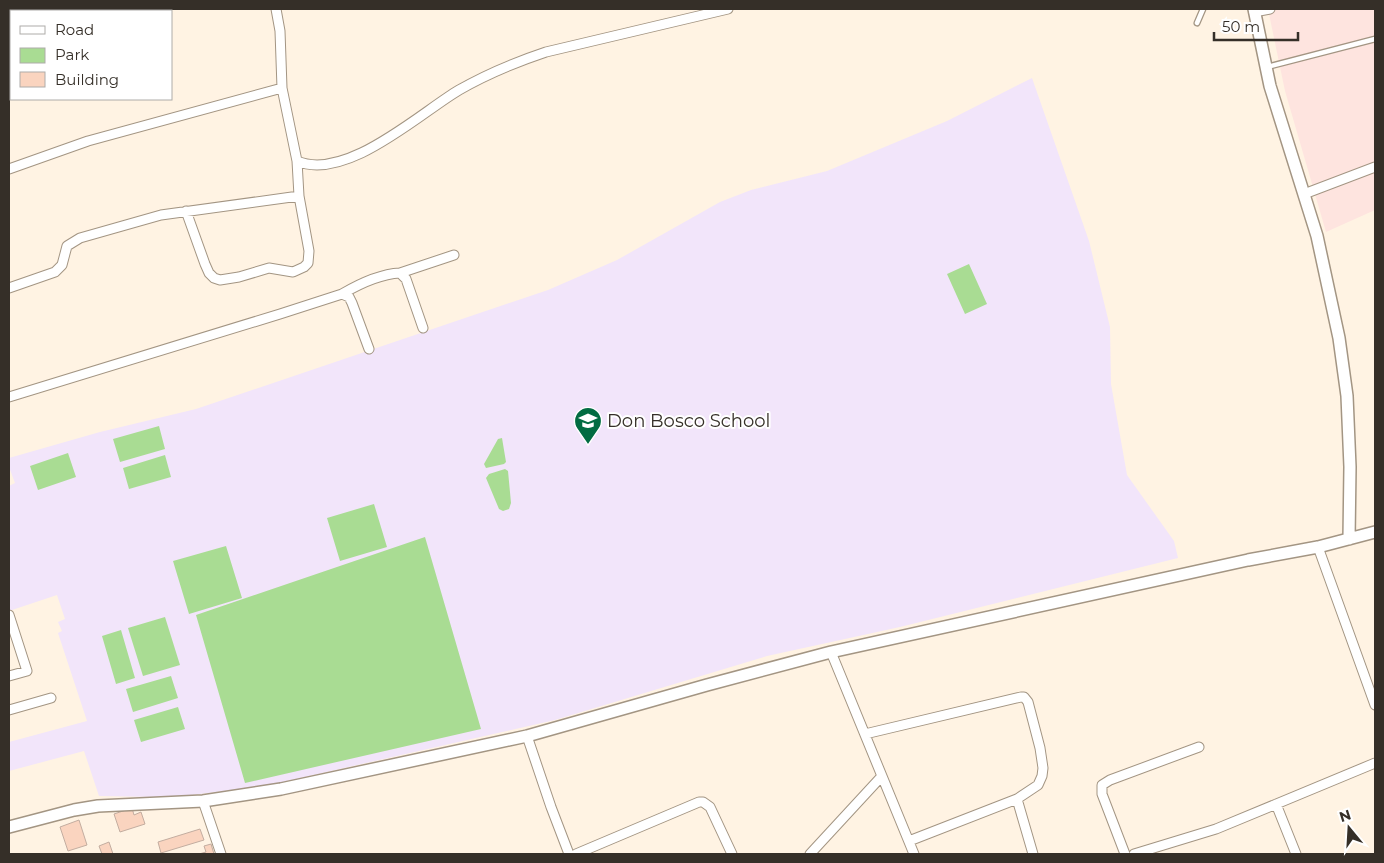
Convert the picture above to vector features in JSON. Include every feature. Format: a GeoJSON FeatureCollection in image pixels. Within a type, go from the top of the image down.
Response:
{"type":"FeatureCollection","features":[{"type":"Feature","properties":{"kind":"street"},"geometry":{"type":"LineString","coordinates":[[186,211],[205,264],[209,273],[214,278],[220,280],[239,277],[269,268],[294,272],[308,264],[309,258],[299,196],[297,162],[282,88],[280,31],[276,9]]}},
{"type":"Feature","properties":{"kind":"street"},"geometry":{"type":"LineString","coordinates":[[297,162],[314,166],[324,165],[369,149],[417,120],[457,91],[517,61],[546,52],[728,9]]}},
{"type":"Feature","properties":{"kind":"street"},"geometry":{"type":"LineString","coordinates":[[1270,9],[1254,10],[1270,86],[1317,236],[1328,280],[1348,396],[1350,467],[1349,539]]}},
{"type":"Feature","properties":{"kind":"street"},"geometry":{"type":"LineString","coordinates":[[9,169],[88,141],[282,88]]}},
{"type":"Feature","properties":{"kind":"street"},"geometry":{"type":"LineString","coordinates":[[1304,194],[1375,167]]}},
{"type":"Feature","properties":{"kind":"street"},"geometry":{"type":"LineString","coordinates":[[9,288],[55,272],[62,265],[67,246],[80,238],[186,211],[299,196]]}},
{"type":"Feature","properties":{"kind":"street"},"geometry":{"type":"LineString","coordinates":[[9,397],[272,317],[342,294],[383,276],[400,273],[454,255]]}},
{"type":"Feature","properties":{"kind":"street"},"geometry":{"type":"LineString","coordinates":[[400,273],[406,279],[423,328]]}},
{"type":"Feature","properties":{"kind":"street"},"geometry":{"type":"LineString","coordinates":[[342,294],[349,297],[352,303],[369,349]]}},
{"type":"Feature","properties":{"kind":"street"},"geometry":{"type":"LineString","coordinates":[[9,827],[82,808],[202,801],[281,789],[527,736],[831,652],[1248,560],[1318,547],[1375,532]]}},
{"type":"Feature","properties":{"kind":"street"},"geometry":{"type":"LineString","coordinates":[[1318,547],[1375,705]]}},
{"type":"Feature","properties":{"kind":"street"},"geometry":{"type":"LineString","coordinates":[[9,615],[27,670],[9,676]]}},
{"type":"Feature","properties":{"kind":"street"},"geometry":{"type":"LineString","coordinates":[[831,652],[914,854]]}},
{"type":"Feature","properties":{"kind":"street"},"geometry":{"type":"LineString","coordinates":[[865,734],[1024,697],[1028,702],[1040,748],[1042,776],[1038,786],[1017,799],[909,841]]}},
{"type":"Feature","properties":{"kind":"street"},"geometry":{"type":"LineString","coordinates":[[9,710],[51,698]]}},
{"type":"Feature","properties":{"kind":"street"},"geometry":{"type":"LineString","coordinates":[[527,736],[551,808],[569,854]]}},
{"type":"Feature","properties":{"kind":"street"},"geometry":{"type":"LineString","coordinates":[[1125,854],[1102,794],[1102,785],[1110,780],[1199,747]]}},
{"type":"Feature","properties":{"kind":"street"},"geometry":{"type":"LineString","coordinates":[[1134,854],[1216,829],[1375,763]]}},
{"type":"Feature","properties":{"kind":"street"},"geometry":{"type":"LineString","coordinates":[[810,854],[882,776]]}},
{"type":"Feature","properties":{"kind":"street"},"geometry":{"type":"LineString","coordinates":[[1017,799],[1033,854]]}},
{"type":"Feature","properties":{"kind":"street"},"geometry":{"type":"LineString","coordinates":[[202,801],[220,854]]}},
{"type":"Feature","properties":{"kind":"street"},"geometry":{"type":"LineString","coordinates":[[576,854],[699,802],[704,802],[710,807],[732,854]]}},
{"type":"Feature","properties":{"kind":"street"},"geometry":{"type":"LineString","coordinates":[[1276,804],[1296,854]]}},
{"type":"Feature","properties":{"kind":"lane"},"geometry":{"type":"LineString","coordinates":[[1197,24],[1203,9]]}},
{"type":"Feature","properties":{"kind":"lane"},"geometry":{"type":"LineString","coordinates":[[1266,67],[1375,39]]}},
{"type":"Feature","properties":{"kind":"shaded area"},"geometry":{"type":"Polygon","coordinates":[[[1268,9],[1375,9],[1375,210],[1326,232],[1285,91],[1268,9]]]}},
{"type":"Feature","properties":{"kind":"shaded area","name":"Don Bosco School"},"geometry":{"type":"Polygon","coordinates":[[[1032,78],[1089,241],[1110,327],[1111,384],[1127,475],[1174,541],[1178,558],[900,627],[767,656],[555,720],[265,786],[184,796],[99,796],[84,751],[9,771],[9,742],[87,721],[58,633],[62,631],[58,622],[65,619],[57,595],[9,611],[9,486],[15,483],[9,467],[9,458],[100,432],[196,409],[548,290],[617,260],[720,202],[751,190],[827,171],[947,121],[1032,78]]]}},
{"type":"Feature","properties":{"kind":"green space"},"geometry":{"type":"Polygon","coordinates":[[[969,264],[987,304],[965,314],[947,274],[969,264]]]}},
{"type":"Feature","properties":{"kind":"green space"},"geometry":{"type":"Polygon","coordinates":[[[159,426],[165,449],[120,462],[113,439],[159,426]]]}},
{"type":"Feature","properties":{"kind":"green space"},"geometry":{"type":"Polygon","coordinates":[[[502,438],[506,462],[486,468],[484,464],[498,439],[502,438]]]}},
{"type":"Feature","properties":{"kind":"green space"},"geometry":{"type":"Polygon","coordinates":[[[68,453],[76,477],[38,490],[30,466],[68,453]]]}},
{"type":"Feature","properties":{"kind":"green space"},"geometry":{"type":"Polygon","coordinates":[[[165,455],[171,477],[129,489],[123,468],[165,455]]]}},
{"type":"Feature","properties":{"kind":"green space"},"geometry":{"type":"Polygon","coordinates":[[[505,469],[508,471],[511,503],[509,509],[503,511],[499,509],[486,478],[489,474],[505,469]]]}},
{"type":"Feature","properties":{"kind":"green space"},"geometry":{"type":"Polygon","coordinates":[[[374,504],[387,547],[340,561],[327,518],[374,504]]]}},
{"type":"Feature","properties":{"kind":"green space"},"geometry":{"type":"Polygon","coordinates":[[[425,537],[481,729],[245,783],[196,615],[425,537]]]}},
{"type":"Feature","properties":{"kind":"green space"},"geometry":{"type":"Polygon","coordinates":[[[226,546],[242,598],[189,614],[173,561],[226,546]]]}},
{"type":"Feature","properties":{"kind":"green space"},"geometry":{"type":"Polygon","coordinates":[[[165,617],[180,665],[143,676],[128,628],[165,617]]]}},
{"type":"Feature","properties":{"kind":"green space"},"geometry":{"type":"Polygon","coordinates":[[[121,630],[135,678],[116,684],[102,636],[121,630]]]}},
{"type":"Feature","properties":{"kind":"green space"},"geometry":{"type":"Polygon","coordinates":[[[171,676],[178,698],[133,712],[126,689],[171,676]]]}},
{"type":"Feature","properties":{"kind":"green space"},"geometry":{"type":"Polygon","coordinates":[[[178,707],[185,729],[141,742],[134,720],[178,707]]]}},
{"type":"Feature","properties":{"kind":"building"},"geometry":{"type":"Polygon","coordinates":[[[132,808],[134,815],[141,812],[145,824],[120,832],[114,814],[132,808]]]}},
{"type":"Feature","properties":{"kind":"building"},"geometry":{"type":"Polygon","coordinates":[[[79,820],[87,845],[68,851],[60,827],[79,820]]]}},
{"type":"Feature","properties":{"kind":"building"},"geometry":{"type":"Polygon","coordinates":[[[200,829],[204,840],[161,853],[158,842],[200,829]]]}},
{"type":"Feature","properties":{"kind":"building"},"geometry":{"type":"Polygon","coordinates":[[[109,842],[113,854],[102,854],[99,846],[109,842]]]}},
{"type":"Feature","properties":{"kind":"building"},"geometry":{"type":"Polygon","coordinates":[[[211,844],[214,854],[199,854],[206,852],[204,846],[211,844]]]}},
{"type":"Feature","properties":{"kind":"place","name":"Don Bosco School"},"geometry":{"type":"Point","coordinates":[588,445]}}]}
